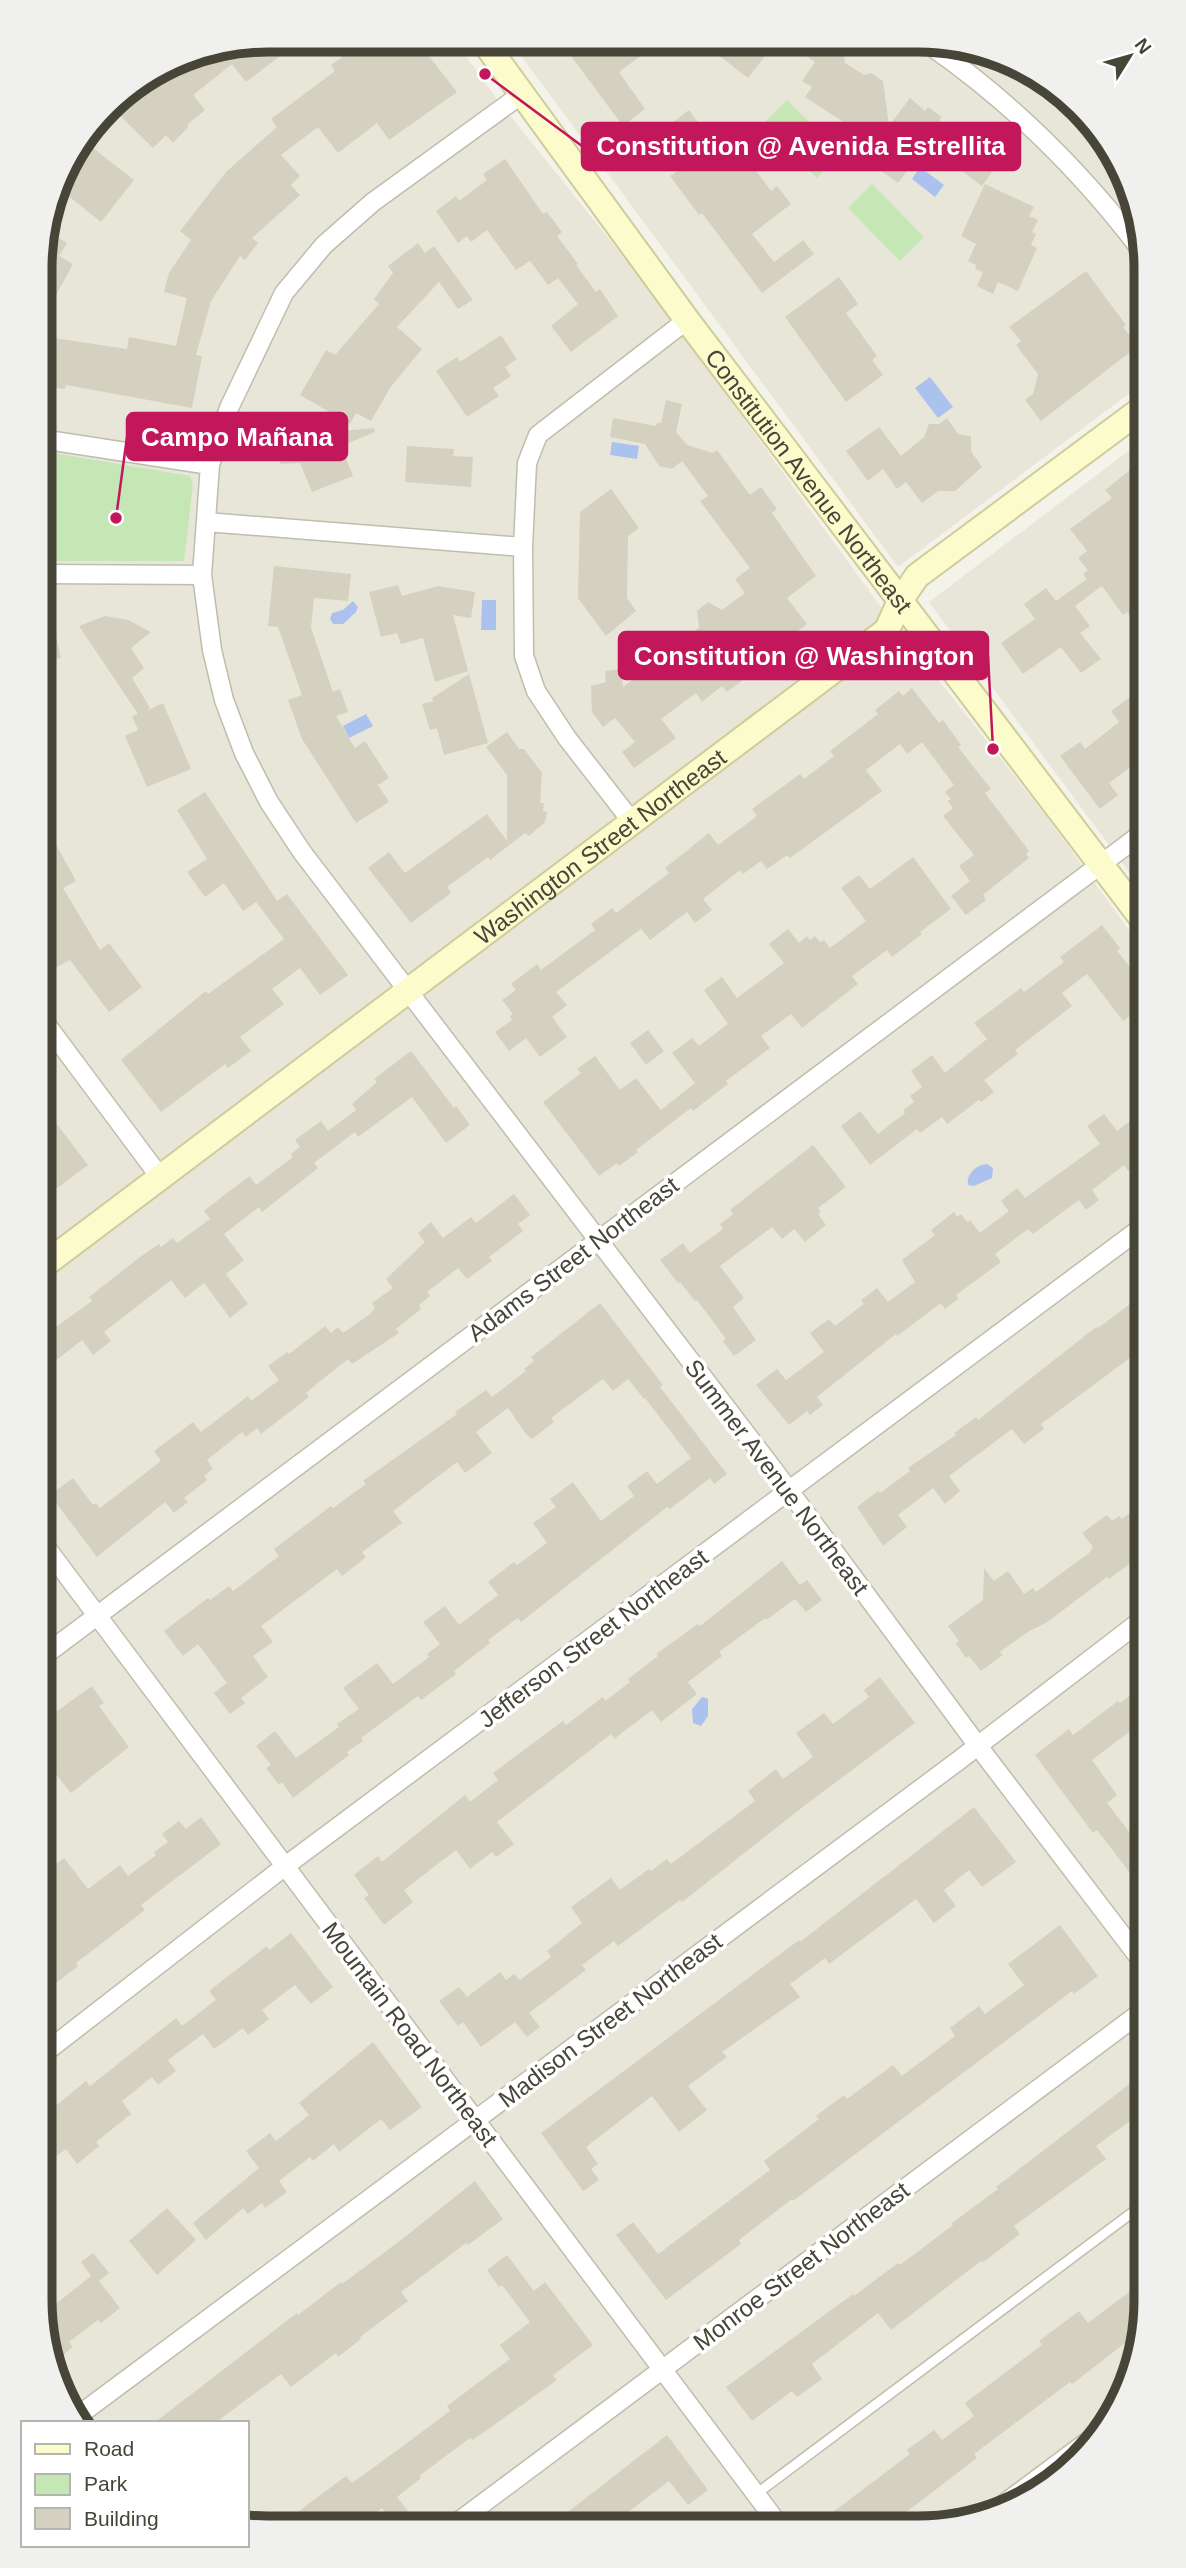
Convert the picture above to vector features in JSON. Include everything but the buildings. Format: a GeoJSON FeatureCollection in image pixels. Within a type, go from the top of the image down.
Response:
{"type":"FeatureCollection","features":[{"type":"Feature","properties":{"kind":"street","name":"Constitution Avenue Northeast"},"geometry":{"type":"LineString","coordinates":[[493,53],[687,320],[1134,907]]}},
{"type":"Feature","properties":{"kind":"street"},"geometry":{"type":"LineString","coordinates":[[943,55],[970,74],[1044,138],[1104,201],[1131,237]]}},
{"type":"Feature","properties":{"kind":"street","name":"Summer Avenue Northeast"},"geometry":{"type":"LineString","coordinates":[[522,94],[373,202],[324,246],[284,293],[229,408],[210,465],[202,575],[212,650],[224,700],[250,765],[269,802],[302,852],[789,1491],[1133,1950]]}},
{"type":"Feature","properties":{"kind":"street"},"geometry":{"type":"LineString","coordinates":[[633,823],[567,738],[536,691],[524,656],[523,547],[527,463],[538,435],[687,320]]}},
{"type":"Feature","properties":{"kind":"street","name":"Washington Street Northeast"},"geometry":{"type":"LineString","coordinates":[[53,1258],[887,630],[900,601],[917,576],[1134,415]]}},
{"type":"Feature","properties":{"kind":"street"},"geometry":{"type":"LineString","coordinates":[[53,441],[210,465]]}},
{"type":"Feature","properties":{"kind":"street"},"geometry":{"type":"LineString","coordinates":[[206,522],[523,547]]}},
{"type":"Feature","properties":{"kind":"street"},"geometry":{"type":"LineString","coordinates":[[53,574],[202,575]]}},
{"type":"Feature","properties":{"kind":"street","name":"Adams Street Northeast"},"geometry":{"type":"LineString","coordinates":[[53,1649],[1134,840]]}},
{"type":"Feature","properties":{"kind":"street"},"geometry":{"type":"LineString","coordinates":[[53,1033],[160,1177]]}},
{"type":"Feature","properties":{"kind":"street","name":"Jefferson Street Northeast"},"geometry":{"type":"LineString","coordinates":[[53,2046],[284,1867],[1134,1234]]}},
{"type":"Feature","properties":{"kind":"street","name":"Mountain Road Northeast"},"geometry":{"type":"LineString","coordinates":[[53,1557],[772,2516]]}},
{"type":"Feature","properties":{"kind":"street","name":"Madison Street Northeast"},"geometry":{"type":"LineString","coordinates":[[84,2411],[978,1746],[1133,1626]]}},
{"type":"Feature","properties":{"kind":"street","name":"Monroe Street Northeast"},"geometry":{"type":"LineString","coordinates":[[466,2516],[1133,2018]]}},
{"type":"Feature","properties":{"kind":"lane"},"geometry":{"type":"LineString","coordinates":[[756,2494],[1133,2212]]}},
{"type":"Feature","properties":{"kind":"shaded area"},"geometry":{"type":"Polygon","coordinates":[[[917,52],[959,57],[987,64],[1037,89],[1060,106],[1080,126],[1097,149],[1117,186],[1132,240],[1134,390],[898,567],[519,53],[917,52]]]}},
{"type":"Feature","properties":{"kind":"shaded area"},"geometry":{"type":"Polygon","coordinates":[[[255,53],[463,53],[499,102],[647,286],[881,607],[1046,816],[1134,936],[1133,2313],[1126,2355],[1117,2382],[1089,2431],[1060,2462],[1037,2479],[1000,2499],[946,2514],[248,2515],[248,2421],[90,2421],[69,2382],[54,2328],[53,255],[64,199],[81,161],[97,137],[126,106],[161,81],[199,64],[227,57],[255,53]]]}},
{"type":"Feature","properties":{"kind":"shaded area"},"geometry":{"type":"Polygon","coordinates":[[[1134,447],[1134,878],[929,602],[1134,447]]]}},
{"type":"Feature","properties":{"kind":"green space"},"geometry":{"type":"Polygon","coordinates":[[[787,100],[841,153],[817,178],[762,125],[787,100]]]}},
{"type":"Feature","properties":{"kind":"green space"},"geometry":{"type":"Polygon","coordinates":[[[872,184],[924,237],[900,261],[848,208],[872,184]]]}},
{"type":"Feature","properties":{"kind":"green space"},"geometry":{"type":"Polygon","coordinates":[[[53,453],[190,476],[193,484],[184,561],[53,561],[53,453]]]}},
{"type":"Feature","properties":{"kind":"water"},"geometry":{"type":"Polygon","coordinates":[[[920,167],[944,185],[935,197],[912,179],[920,167]]]}},
{"type":"Feature","properties":{"kind":"water"},"geometry":{"type":"Polygon","coordinates":[[[930,377],[953,407],[938,418],[915,388],[930,377]]]}},
{"type":"Feature","properties":{"kind":"water"},"geometry":{"type":"Polygon","coordinates":[[[612,442],[639,446],[637,459],[610,455],[612,442]]]}},
{"type":"Feature","properties":{"kind":"water"},"geometry":{"type":"Polygon","coordinates":[[[482,600],[496,600],[496,630],[481,630],[482,600]]]}},
{"type":"Feature","properties":{"kind":"water"},"geometry":{"type":"Polygon","coordinates":[[[353,601],[358,607],[356,612],[343,624],[333,624],[330,619],[332,613],[343,610],[353,601]]]}},
{"type":"Feature","properties":{"kind":"water"},"geometry":{"type":"Polygon","coordinates":[[[366,714],[373,726],[349,738],[343,726],[366,714]]]}},
{"type":"Feature","properties":{"kind":"water"},"geometry":{"type":"Polygon","coordinates":[[[987,1164],[993,1168],[992,1178],[974,1186],[968,1185],[973,1171],[987,1164]]]}},
{"type":"Feature","properties":{"kind":"water"},"geometry":{"type":"Polygon","coordinates":[[[702,1697],[708,1699],[708,1716],[701,1726],[693,1723],[692,1709],[702,1697]]]}},
{"type":"Feature","properties":{"kind":"place","name":"Constitution @ Avenida Estrellita"},"geometry":{"type":"Point","coordinates":[485,74]}},
{"type":"Feature","properties":{"kind":"place","name":"Campo Mañana"},"geometry":{"type":"Point","coordinates":[116,518]}},
{"type":"Feature","properties":{"kind":"place","name":"Constitution @ Washington"},"geometry":{"type":"Point","coordinates":[993,749]}}]}
